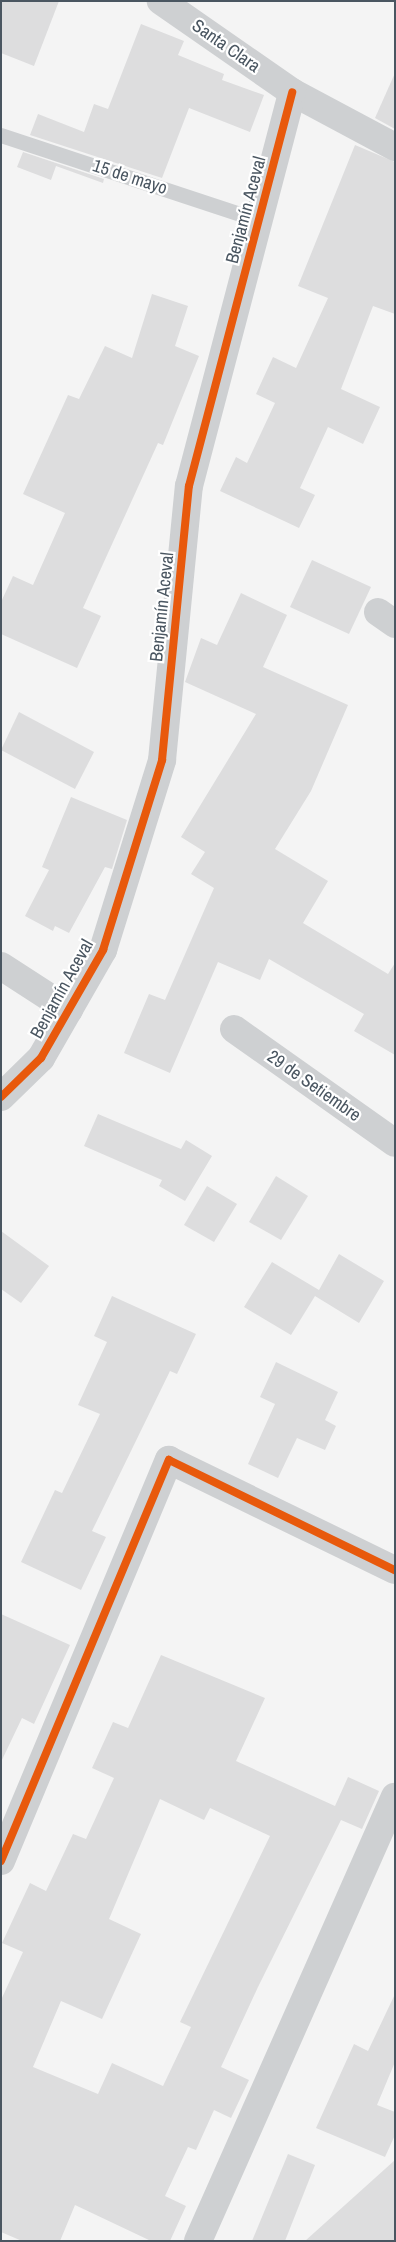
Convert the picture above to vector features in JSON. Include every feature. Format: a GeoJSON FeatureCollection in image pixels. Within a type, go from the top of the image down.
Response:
{"type":"FeatureCollection","features":[{"type":"Feature","properties":{"kind":"street","name":"Santa Clara"},"geometry":{"type":"LineString","coordinates":[[161,1],[292,92],[395,147]]}},
{"type":"Feature","properties":{"kind":"street","name":"Benjamín Aceval"},"geometry":{"type":"LineString","coordinates":[[1,1097],[41,1058],[104,950],[162,760],[189,486],[292,92]]}},
{"type":"Feature","properties":{"kind":"street"},"geometry":{"type":"LineString","coordinates":[[1,966],[69,1010]]}},
{"type":"Feature","properties":{"kind":"street","name":"29 de Setiembre"},"geometry":{"type":"LineString","coordinates":[[234,1029],[395,1143]]}},
{"type":"Feature","properties":{"kind":"street"},"geometry":{"type":"LineString","coordinates":[[1,1861],[169,1460],[395,1570]]}},
{"type":"Feature","properties":{"kind":"street"},"geometry":{"type":"LineString","coordinates":[[198,2241],[395,1797]]}},
{"type":"Feature","properties":{"kind":"lane","name":"15 de mayo"},"geometry":{"type":"LineString","coordinates":[[1,135],[258,220]]}},
{"type":"Feature","properties":{"kind":"building"},"geometry":{"type":"Polygon","coordinates":[[[1,1],[59,1],[34,66],[1,53],[1,1]]]}},
{"type":"Feature","properties":{"kind":"building"},"geometry":{"type":"Polygon","coordinates":[[[141,24],[184,41],[178,55],[224,74],[222,80],[264,95],[250,132],[189,108],[162,178],[30,135],[38,114],[84,132],[94,104],[108,109],[141,24]]]}},
{"type":"Feature","properties":{"kind":"building"},"geometry":{"type":"Polygon","coordinates":[[[395,73],[395,129],[375,118],[395,73]]]}},
{"type":"Feature","properties":{"kind":"building"},"geometry":{"type":"Polygon","coordinates":[[[355,145],[395,162],[395,314],[373,306],[341,389],[380,407],[363,444],[328,427],[300,488],[315,495],[299,528],[220,491],[236,457],[247,463],[275,403],[256,394],[273,357],[296,368],[328,298],[298,286],[355,145]]]}},
{"type":"Feature","properties":{"kind":"building"},"geometry":{"type":"Polygon","coordinates":[[[23,152],[104,179],[103,183],[56,166],[51,180],[17,167],[23,152]]]}},
{"type":"Feature","properties":{"kind":"building"},"geometry":{"type":"Polygon","coordinates":[[[152,294],[188,306],[175,346],[199,356],[163,445],[158,443],[83,608],[101,616],[77,668],[1,634],[1,602],[13,576],[33,585],[65,513],[23,494],[68,395],[79,399],[105,346],[132,358],[152,294]]]}},
{"type":"Feature","properties":{"kind":"building"},"geometry":{"type":"Polygon","coordinates":[[[312,560],[371,587],[349,634],[290,607],[312,560]]]}},
{"type":"Feature","properties":{"kind":"building"},"geometry":{"type":"Polygon","coordinates":[[[241,593],[287,615],[263,667],[348,705],[311,791],[275,849],[328,881],[303,923],[388,974],[395,963],[395,1055],[354,1031],[364,1014],[269,959],[260,980],[218,962],[170,1073],[124,1053],[149,994],[165,1000],[214,888],[191,874],[205,852],[181,837],[256,714],[185,682],[201,638],[217,645],[241,593]]]}},
{"type":"Feature","properties":{"kind":"building"},"geometry":{"type":"Polygon","coordinates":[[[19,712],[94,752],[75,789],[1,750],[19,712]]]}},
{"type":"Feature","properties":{"kind":"building"},"geometry":{"type":"Polygon","coordinates":[[[71,797],[127,820],[112,869],[105,867],[69,933],[55,926],[53,931],[25,916],[49,870],[42,867],[71,797]]]}},
{"type":"Feature","properties":{"kind":"building"},"geometry":{"type":"Polygon","coordinates":[[[98,1114],[181,1149],[186,1140],[212,1156],[185,1201],[159,1186],[162,1180],[84,1146],[98,1114]]]}},
{"type":"Feature","properties":{"kind":"building"},"geometry":{"type":"Polygon","coordinates":[[[276,1176],[308,1196],[281,1240],[249,1222],[276,1176]]]}},
{"type":"Feature","properties":{"kind":"building"},"geometry":{"type":"Polygon","coordinates":[[[207,1186],[237,1204],[214,1242],[184,1225],[207,1186]]]}},
{"type":"Feature","properties":{"kind":"building"},"geometry":{"type":"Polygon","coordinates":[[[1,1231],[49,1266],[21,1303],[1,1289],[1,1231]]]}},
{"type":"Feature","properties":{"kind":"building"},"geometry":{"type":"Polygon","coordinates":[[[339,1254],[384,1281],[359,1323],[315,1296],[291,1335],[244,1307],[272,1262],[319,1290],[339,1254]]]}},
{"type":"Feature","properties":{"kind":"building"},"geometry":{"type":"Polygon","coordinates":[[[112,1296],[196,1334],[177,1374],[170,1371],[92,1531],[106,1537],[81,1590],[21,1562],[55,1490],[62,1493],[100,1414],[78,1405],[107,1342],[94,1336],[112,1296]]]}},
{"type":"Feature","properties":{"kind":"building"},"geometry":{"type":"Polygon","coordinates":[[[276,1362],[338,1392],[325,1420],[336,1426],[325,1450],[297,1438],[278,1478],[248,1464],[275,1404],[260,1397],[276,1362]]]}},
{"type":"Feature","properties":{"kind":"building"},"geometry":{"type":"Polygon","coordinates":[[[1,1614],[70,1645],[34,1724],[22,1718],[1,1762],[1,1614]]]}},
{"type":"Feature","properties":{"kind":"building"},"geometry":{"type":"Polygon","coordinates":[[[161,1655],[265,1698],[236,1761],[335,1806],[348,1777],[379,1791],[362,1829],[341,1820],[258,1987],[221,2067],[249,2080],[231,2118],[214,2110],[196,2150],[188,2147],[165,2196],[186,2206],[170,2241],[151,2241],[75,2205],[60,2241],[22,2241],[1,2232],[1,2000],[23,1952],[2,1943],[30,1883],[46,1891],[73,1834],[86,1839],[114,1778],[92,1768],[113,1722],[128,1728],[161,1655]],[[160,1799],[109,1919],[141,1934],[102,2019],[61,2001],[33,2067],[98,2094],[112,2063],[163,2086],[191,2027],[180,2022],[270,1836],[210,1808],[204,1820],[160,1799]]]}},
{"type":"Feature","properties":{"kind":"building"},"geometry":{"type":"Polygon","coordinates":[[[395,1994],[395,2062],[377,2105],[395,2112],[395,2135],[385,2157],[316,2128],[354,2044],[368,2051],[395,1994]]]}},
{"type":"Feature","properties":{"kind":"building"},"geometry":{"type":"Polygon","coordinates":[[[288,2154],[315,2165],[285,2241],[252,2241],[288,2154]]]}},
{"type":"Feature","properties":{"kind":"building"},"geometry":{"type":"Polygon","coordinates":[[[395,2160],[395,2241],[305,2241],[395,2160]]]}},
{"type":"Feature","properties":{"kind":"cycle path"},"geometry":{"type":"LineString","coordinates":[[1,1097],[41,1058],[103,950],[162,760],[189,486],[292,92]]}},
{"type":"Feature","properties":{"kind":"cycle path"},"geometry":{"type":"LineString","coordinates":[[1,1861],[169,1460],[395,1570]]}}]}
